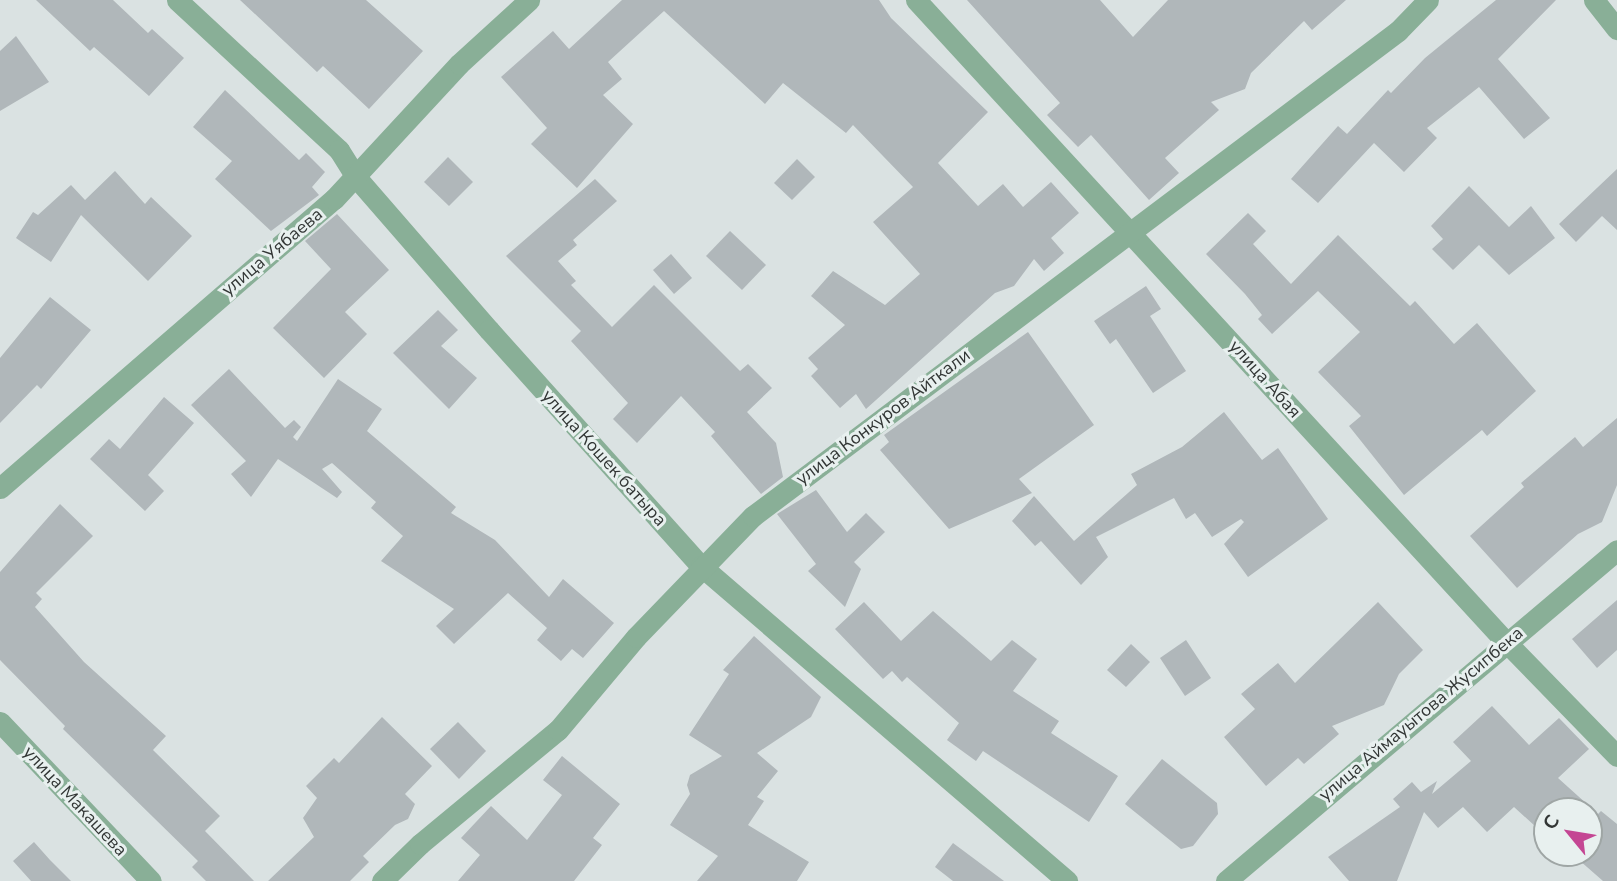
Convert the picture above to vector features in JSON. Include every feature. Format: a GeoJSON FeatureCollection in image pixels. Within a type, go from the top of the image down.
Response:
{"type":"FeatureCollection","features":[{"type":"Feature","properties":{"kind":"street","name":"улица Кошек батыра"},"geometry":{"type":"LineString","coordinates":[[177,0],[339,150],[355,176],[701,566],[1067,881]]}},
{"type":"Feature","properties":{"kind":"street","name":"улица Уябаева"},"geometry":{"type":"LineString","coordinates":[[0,488],[152,361],[205,307],[259,267],[355,176],[459,64],[529,0]]}},
{"type":"Feature","properties":{"kind":"street","name":"улица Абая"},"geometry":{"type":"LineString","coordinates":[[916,0],[1506,642],[1617,756]]}},
{"type":"Feature","properties":{"kind":"street","name":"улица Конкуров Айткали"},"geometry":{"type":"LineString","coordinates":[[382,881],[420,844],[558,730],[701,566],[753,516],[1398,31],[1428,0]]}},
{"type":"Feature","properties":{"kind":"street"},"geometry":{"type":"LineString","coordinates":[[1594,0],[1617,29]]}},
{"type":"Feature","properties":{"kind":"street","name":"улица Аймауытова Жусипбека"},"geometry":{"type":"LineString","coordinates":[[1226,881],[1617,550]]}},
{"type":"Feature","properties":{"kind":"street","name":"улица Макашева"},"geometry":{"type":"LineString","coordinates":[[0,722],[151,881]]}},
{"type":"Feature","properties":{"kind":"building"},"geometry":{"type":"Polygon","coordinates":[[[36,0],[113,0],[148,33],[152,29],[184,58],[149,96],[94,47],[90,51],[36,0]]]}},
{"type":"Feature","properties":{"kind":"building"},"geometry":{"type":"Polygon","coordinates":[[[240,0],[366,0],[423,51],[369,109],[323,66],[317,72],[240,0]]]}},
{"type":"Feature","properties":{"kind":"building"},"geometry":{"type":"Polygon","coordinates":[[[622,0],[879,0],[891,18],[988,112],[938,163],[978,206],[1003,184],[1023,207],[1051,182],[1079,213],[1051,238],[1064,253],[1044,271],[1034,259],[1014,286],[995,293],[866,409],[856,394],[840,408],[811,376],[818,369],[808,358],[845,325],[811,296],[833,271],[885,305],[920,274],[873,222],[913,187],[853,125],[846,133],[783,83],[765,104],[664,11],[608,62],[622,79],[603,95],[633,124],[577,188],[531,144],[547,128],[501,77],[553,31],[569,49],[622,0]]]}},
{"type":"Feature","properties":{"kind":"building"},"geometry":{"type":"Polygon","coordinates":[[[967,0],[1100,0],[1133,37],[1168,0],[1346,0],[1312,30],[1304,21],[1251,73],[1245,89],[1211,102],[1219,110],[1165,158],[1179,173],[1149,200],[1091,135],[1078,147],[1047,115],[1060,103],[967,0]]]}},
{"type":"Feature","properties":{"kind":"building"},"geometry":{"type":"Polygon","coordinates":[[[1496,0],[1556,0],[1498,59],[1550,118],[1524,139],[1479,87],[1427,128],[1437,138],[1404,172],[1374,143],[1318,203],[1291,179],[1338,126],[1347,134],[1388,90],[1391,93],[1425,58],[1496,0]]]}},
{"type":"Feature","properties":{"kind":"building"},"geometry":{"type":"Polygon","coordinates":[[[16,36],[49,82],[0,111],[0,51],[16,36]]]}},
{"type":"Feature","properties":{"kind":"building"},"geometry":{"type":"Polygon","coordinates":[[[225,90],[299,160],[306,153],[325,172],[312,187],[319,195],[271,231],[215,179],[232,161],[193,127],[225,90]]]}},
{"type":"Feature","properties":{"kind":"building"},"geometry":{"type":"Polygon","coordinates":[[[448,157],[473,182],[449,206],[424,182],[448,157]]]}},
{"type":"Feature","properties":{"kind":"building"},"geometry":{"type":"Polygon","coordinates":[[[797,159],[815,177],[792,200],[774,183],[797,159]]]}},
{"type":"Feature","properties":{"kind":"building"},"geometry":{"type":"Polygon","coordinates":[[[1617,169],[1617,230],[1602,216],[1576,242],[1559,224],[1617,169]]]}},
{"type":"Feature","properties":{"kind":"building"},"geometry":{"type":"Polygon","coordinates":[[[115,171],[145,204],[151,197],[192,236],[148,281],[81,215],[51,262],[16,238],[33,212],[38,215],[71,185],[85,200],[115,171]]]}},
{"type":"Feature","properties":{"kind":"building"},"geometry":{"type":"Polygon","coordinates":[[[595,179],[617,201],[573,240],[577,245],[558,261],[576,281],[571,285],[612,327],[654,285],[740,371],[748,364],[772,388],[747,412],[776,443],[783,477],[761,494],[711,436],[715,432],[681,396],[637,443],[613,419],[628,403],[571,341],[581,331],[506,256],[595,179]]]}},
{"type":"Feature","properties":{"kind":"building"},"geometry":{"type":"Polygon","coordinates":[[[1469,186],[1509,227],[1531,206],[1555,238],[1509,275],[1479,245],[1453,270],[1432,249],[1443,239],[1431,226],[1469,186]]]}},
{"type":"Feature","properties":{"kind":"building"},"geometry":{"type":"Polygon","coordinates":[[[1248,213],[1266,231],[1253,244],[1291,284],[1338,235],[1410,306],[1415,301],[1454,344],[1477,323],[1536,391],[1487,436],[1482,430],[1404,495],[1349,426],[1361,416],[1318,372],[1360,332],[1318,291],[1272,334],[1258,319],[1262,315],[1245,294],[1206,254],[1248,213]]]}},
{"type":"Feature","properties":{"kind":"building"},"geometry":{"type":"Polygon","coordinates":[[[337,214],[389,270],[345,312],[367,334],[324,378],[273,328],[331,269],[305,241],[337,214]]]}},
{"type":"Feature","properties":{"kind":"building"},"geometry":{"type":"Polygon","coordinates":[[[730,231],[766,265],[742,290],[706,256],[730,231]]]}},
{"type":"Feature","properties":{"kind":"building"},"geometry":{"type":"Polygon","coordinates":[[[671,254],[692,278],[674,294],[653,270],[671,254]]]}},
{"type":"Feature","properties":{"kind":"building"},"geometry":{"type":"Polygon","coordinates":[[[1146,286],[1161,309],[1150,316],[1186,371],[1153,393],[1116,339],[1110,344],[1094,321],[1146,286]]]}},
{"type":"Feature","properties":{"kind":"building"},"geometry":{"type":"Polygon","coordinates":[[[50,297],[91,330],[41,389],[37,385],[0,423],[0,358],[50,297]]]}},
{"type":"Feature","properties":{"kind":"building"},"geometry":{"type":"Polygon","coordinates":[[[438,310],[458,330],[441,346],[477,378],[449,409],[393,353],[438,310]]]}},
{"type":"Feature","properties":{"kind":"building"},"geometry":{"type":"Polygon","coordinates":[[[1028,332],[1094,425],[1019,479],[1032,493],[949,529],[880,450],[889,442],[884,435],[1028,332]]]}},
{"type":"Feature","properties":{"kind":"building"},"geometry":{"type":"Polygon","coordinates":[[[229,369],[285,428],[294,420],[301,427],[293,437],[297,441],[338,379],[382,409],[367,431],[456,507],[451,513],[495,540],[549,597],[563,579],[614,623],[583,658],[572,649],[561,661],[537,640],[547,628],[508,593],[454,644],[436,626],[454,609],[381,561],[403,536],[371,508],[376,502],[332,463],[322,469],[342,492],[337,498],[278,459],[251,497],[231,474],[246,461],[191,405],[229,369]]]}},
{"type":"Feature","properties":{"kind":"building"},"geometry":{"type":"Polygon","coordinates":[[[164,397],[194,423],[148,475],[164,491],[145,511],[90,459],[109,439],[120,449],[164,397]]]}},
{"type":"Feature","properties":{"kind":"building"},"geometry":{"type":"Polygon","coordinates":[[[1224,412],[1262,460],[1278,448],[1328,519],[1248,577],[1224,544],[1244,522],[1241,519],[1212,537],[1195,513],[1186,519],[1174,498],[1096,537],[1108,557],[1081,585],[1041,541],[1035,546],[1012,521],[1034,496],[1074,541],[1137,485],[1131,474],[1182,447],[1224,412]]]}},
{"type":"Feature","properties":{"kind":"building"},"geometry":{"type":"Polygon","coordinates":[[[1617,418],[1617,485],[1602,522],[1578,534],[1517,588],[1470,536],[1524,487],[1521,483],[1575,437],[1583,447],[1617,418]]]}},
{"type":"Feature","properties":{"kind":"building"},"geometry":{"type":"Polygon","coordinates":[[[816,490],[847,532],[866,513],[885,532],[854,562],[861,569],[845,607],[808,571],[816,564],[777,514],[816,490]]]}},
{"type":"Feature","properties":{"kind":"building"},"geometry":{"type":"Polygon","coordinates":[[[60,504],[93,536],[36,593],[42,599],[35,607],[84,662],[166,736],[153,750],[220,816],[205,831],[254,881],[206,881],[192,867],[198,861],[63,729],[65,726],[0,660],[0,572],[60,504]]]}},
{"type":"Feature","properties":{"kind":"building"},"geometry":{"type":"Polygon","coordinates":[[[1617,600],[1617,650],[1597,668],[1572,639],[1617,600]]]}},
{"type":"Feature","properties":{"kind":"building"},"geometry":{"type":"Polygon","coordinates":[[[864,602],[901,641],[933,611],[991,661],[1012,640],[1037,659],[1013,691],[1059,721],[1051,733],[1118,776],[1089,822],[983,751],[976,761],[947,740],[959,723],[907,677],[902,682],[892,671],[883,679],[835,629],[864,602]]]}},
{"type":"Feature","properties":{"kind":"building"},"geometry":{"type":"Polygon","coordinates":[[[1378,602],[1423,650],[1399,674],[1384,705],[1332,726],[1339,734],[1304,764],[1298,758],[1266,786],[1224,737],[1255,709],[1241,694],[1278,663],[1295,683],[1378,602]]]}},
{"type":"Feature","properties":{"kind":"building"},"geometry":{"type":"Polygon","coordinates":[[[754,636],[821,697],[811,717],[757,753],[778,771],[757,797],[764,801],[748,825],[809,862],[797,881],[697,881],[718,856],[670,825],[690,794],[687,785],[690,775],[722,756],[689,735],[729,674],[723,670],[754,636]]]}},
{"type":"Feature","properties":{"kind":"building"},"geometry":{"type":"Polygon","coordinates":[[[1186,640],[1211,678],[1185,696],[1160,658],[1186,640]]]}},
{"type":"Feature","properties":{"kind":"building"},"geometry":{"type":"Polygon","coordinates":[[[1131,644],[1150,662],[1126,687],[1107,670],[1131,644]]]}},
{"type":"Feature","properties":{"kind":"building"},"geometry":{"type":"Polygon","coordinates":[[[1492,706],[1529,745],[1559,718],[1589,749],[1558,778],[1579,797],[1533,797],[1533,824],[1514,807],[1487,832],[1463,807],[1438,828],[1424,812],[1397,881],[1349,881],[1328,857],[1400,807],[1393,799],[1412,782],[1421,792],[1437,781],[1432,794],[1471,761],[1453,742],[1492,706]]]}},
{"type":"Feature","properties":{"kind":"building"},"geometry":{"type":"Polygon","coordinates":[[[382,717],[432,766],[405,794],[415,804],[408,819],[395,825],[363,856],[369,862],[350,881],[268,881],[314,837],[303,818],[317,798],[306,786],[334,758],[339,763],[382,717]]]}},
{"type":"Feature","properties":{"kind":"building"},"geometry":{"type":"Polygon","coordinates":[[[458,722],[486,751],[459,779],[430,749],[458,722]]]}},
{"type":"Feature","properties":{"kind":"building"},"geometry":{"type":"Polygon","coordinates":[[[562,756],[620,804],[593,838],[602,845],[574,881],[458,881],[480,855],[461,838],[491,806],[527,840],[562,795],[543,780],[562,756]]]}},
{"type":"Feature","properties":{"kind":"building"},"geometry":{"type":"Polygon","coordinates":[[[1162,759],[1217,803],[1218,814],[1193,846],[1181,849],[1125,804],[1162,759]]]}},
{"type":"Feature","properties":{"kind":"building"},"geometry":{"type":"Polygon","coordinates":[[[1603,813],[1617,824],[1617,881],[1603,881],[1587,867],[1603,867],[1603,813]]]}},
{"type":"Feature","properties":{"kind":"building"},"geometry":{"type":"Polygon","coordinates":[[[34,842],[71,881],[31,881],[13,861],[34,842]]]}},
{"type":"Feature","properties":{"kind":"building"},"geometry":{"type":"Polygon","coordinates":[[[953,843],[1004,881],[953,881],[935,867],[953,843]]]}}]}
